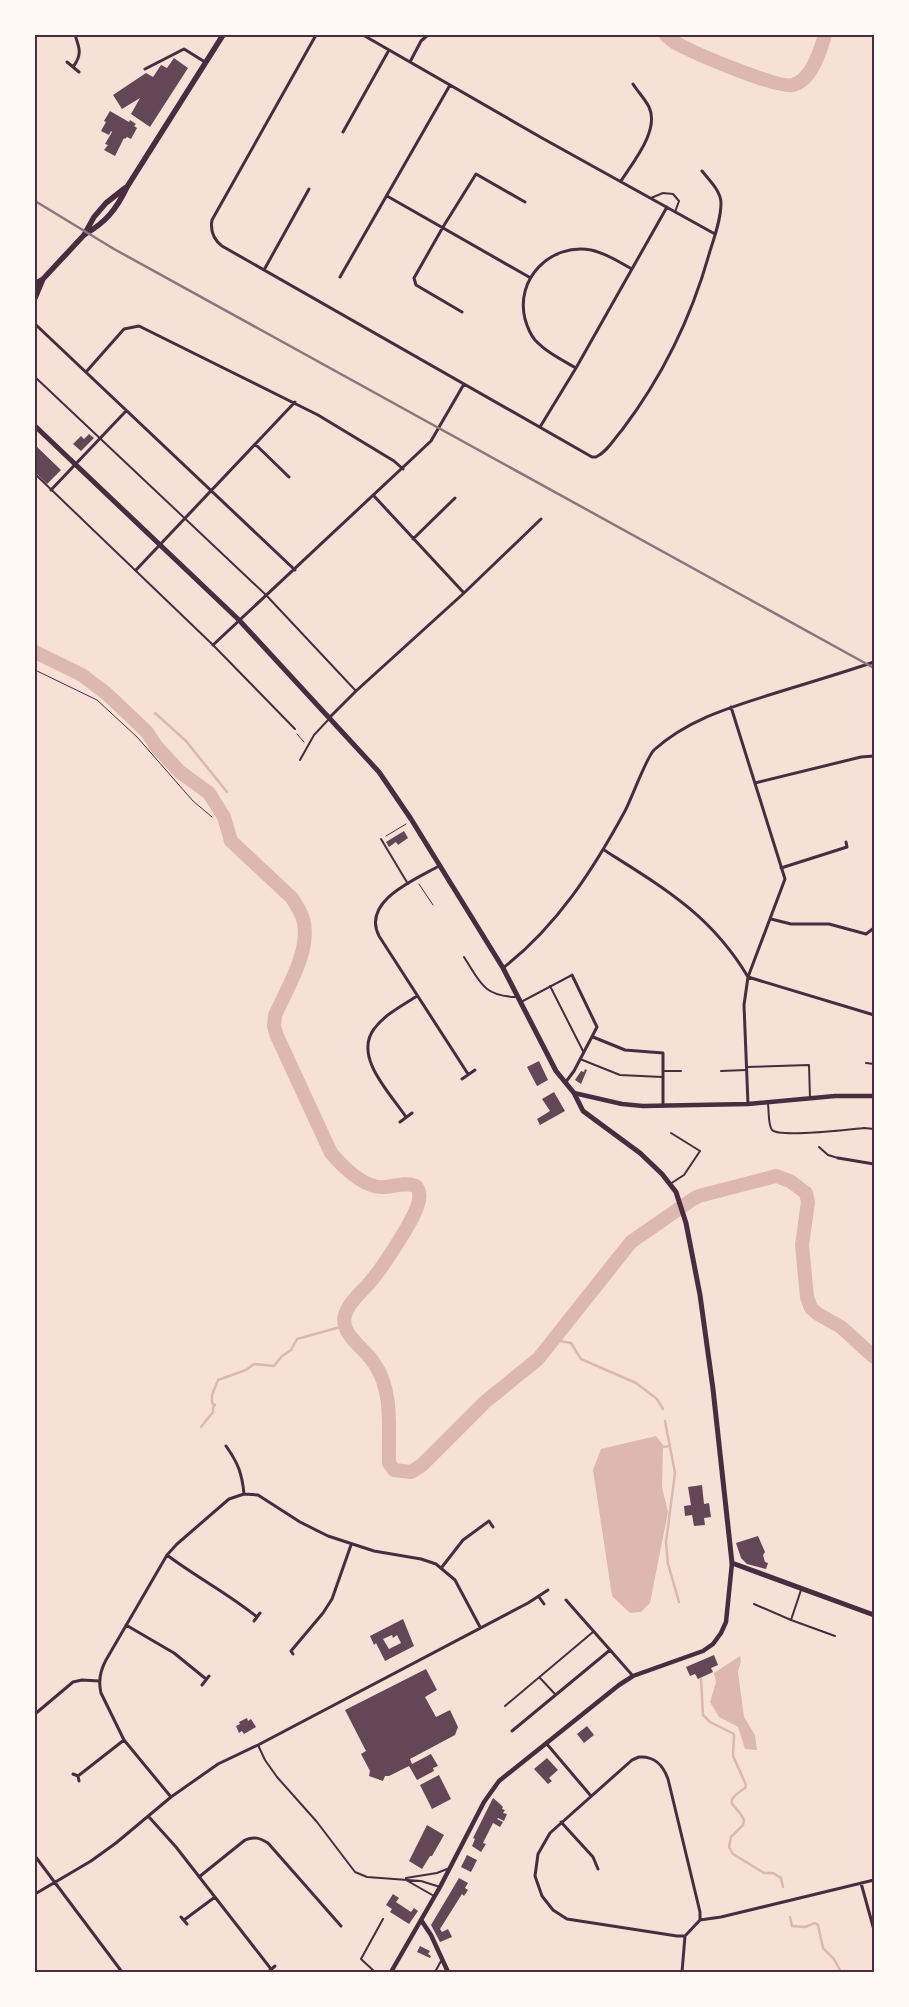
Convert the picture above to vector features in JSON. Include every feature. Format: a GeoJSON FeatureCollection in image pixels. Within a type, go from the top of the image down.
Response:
{"type":"FeatureCollection","features":[{"type":"Feature","properties":{"kind":"highway"},"geometry":{"type":"LineString","coordinates":[[84,235],[101,225],[115,209],[222,35]]}},
{"type":"Feature","properties":{"kind":"highway"},"geometry":{"type":"LineString","coordinates":[[35,284],[43,279],[84,235],[94,217],[106,203],[127,187]]}},
{"type":"Feature","properties":{"kind":"highway"},"geometry":{"type":"LineString","coordinates":[[35,298],[43,279]]}},
{"type":"Feature","properties":{"kind":"main road"},"geometry":{"type":"LineString","coordinates":[[35,426],[239,620],[378,772],[412,820],[503,968],[564,1083],[574,1093],[583,1111],[640,1153],[670,1184],[676,1192],[686,1223],[702,1304],[732,1563],[726,1622],[713,1644],[695,1654],[633,1676],[608,1693],[508,1773],[491,1791],[440,1887],[391,1972]]}},
{"type":"Feature","properties":{"kind":"main road"},"geometry":{"type":"LineString","coordinates":[[574,1093],[622,1104],[664,1106],[748,1104],[835,1096],[874,1096]]}},
{"type":"Feature","properties":{"kind":"main road"},"geometry":{"type":"LineString","coordinates":[[732,1563],[874,1615]]}},
{"type":"Feature","properties":{"kind":"main road"},"geometry":{"type":"LineString","coordinates":[[421,1920],[448,1972]]}},
{"type":"Feature","properties":{"kind":"street"},"geometry":{"type":"LineString","coordinates":[[73,67],[79,58],[81,50],[75,35]]}},
{"type":"Feature","properties":{"kind":"street"},"geometry":{"type":"LineString","coordinates":[[316,35],[212,220],[211,232],[217,243],[592,457],[600,455],[623,428],[645,396],[670,353],[697,295],[715,234],[721,203],[720,197],[702,171]]}},
{"type":"Feature","properties":{"kind":"street"},"geometry":{"type":"LineString","coordinates":[[363,35],[715,234]]}},
{"type":"Feature","properties":{"kind":"street"},"geometry":{"type":"LineString","coordinates":[[410,62],[421,41],[428,35]]}},
{"type":"Feature","properties":{"kind":"street"},"geometry":{"type":"LineString","coordinates":[[145,69],[184,49],[205,62]]}},
{"type":"Feature","properties":{"kind":"street"},"geometry":{"type":"LineString","coordinates":[[342,132],[389,50]]}},
{"type":"Feature","properties":{"kind":"street"},"geometry":{"type":"LineString","coordinates":[[67,62],[79,72]]}},
{"type":"Feature","properties":{"kind":"street"},"geometry":{"type":"LineString","coordinates":[[621,181],[649,135],[652,126],[650,108],[633,84]]}},
{"type":"Feature","properties":{"kind":"street"},"geometry":{"type":"LineString","coordinates":[[340,276],[450,85]]}},
{"type":"Feature","properties":{"kind":"street"},"geometry":{"type":"LineString","coordinates":[[462,312],[414,282],[414,278],[443,227],[476,174],[525,202]]}},
{"type":"Feature","properties":{"kind":"street"},"geometry":{"type":"LineString","coordinates":[[264,270],[309,189]]}},
{"type":"Feature","properties":{"kind":"street"},"geometry":{"type":"LineString","coordinates":[[387,196],[529,277]]}},
{"type":"Feature","properties":{"kind":"street"},"geometry":{"type":"LineString","coordinates":[[540,427],[576,368],[667,207]]}},
{"type":"Feature","properties":{"kind":"street"},"geometry":{"type":"LineString","coordinates":[[576,368],[554,355],[534,339],[527,326],[523,311],[524,294],[529,277],[547,258],[574,249],[603,253],[632,269]]}},
{"type":"Feature","properties":{"kind":"street"},"geometry":{"type":"LineString","coordinates":[[35,324],[295,570]]}},
{"type":"Feature","properties":{"kind":"street"},"geometry":{"type":"LineString","coordinates":[[86,372],[124,329],[139,326],[318,414],[394,461],[403,469]]}},
{"type":"Feature","properties":{"kind":"street"},"geometry":{"type":"LineString","coordinates":[[213,645],[431,442],[464,384]]}},
{"type":"Feature","properties":{"kind":"street"},"geometry":{"type":"LineString","coordinates":[[136,570],[295,402]]}},
{"type":"Feature","properties":{"kind":"street"},"geometry":{"type":"LineString","coordinates":[[51,490],[126,411]]}},
{"type":"Feature","properties":{"kind":"street"},"geometry":{"type":"LineString","coordinates":[[255,444],[289,477]]}},
{"type":"Feature","properties":{"kind":"street"},"geometry":{"type":"LineString","coordinates":[[374,496],[464,593]]}},
{"type":"Feature","properties":{"kind":"street"},"geometry":{"type":"LineString","coordinates":[[413,539],[455,498]]}},
{"type":"Feature","properties":{"kind":"street"},"geometry":{"type":"LineString","coordinates":[[330,718],[356,691],[464,593],[541,519]]}},
{"type":"Feature","properties":{"kind":"street"},"geometry":{"type":"LineString","coordinates":[[503,968],[526,950],[544,931],[583,882],[604,850],[653,751],[702,718],[874,662]]}},
{"type":"Feature","properties":{"kind":"street"},"geometry":{"type":"LineString","coordinates":[[731,707],[781,868],[784,884],[748,977],[744,1005],[748,1104]]}},
{"type":"Feature","properties":{"kind":"street"},"geometry":{"type":"LineString","coordinates":[[755,783],[860,757],[874,756]]}},
{"type":"Feature","properties":{"kind":"street"},"geometry":{"type":"LineString","coordinates":[[781,868],[848,846],[846,842]]}},
{"type":"Feature","properties":{"kind":"street"},"geometry":{"type":"LineString","coordinates":[[604,850],[692,908],[724,943],[748,977],[874,1015]]}},
{"type":"Feature","properties":{"kind":"street"},"geometry":{"type":"LineString","coordinates":[[439,866],[390,895],[380,905],[375,925],[379,936],[468,1074]]}},
{"type":"Feature","properties":{"kind":"street"},"geometry":{"type":"LineString","coordinates":[[771,918],[792,924],[829,924],[866,934],[874,928]]}},
{"type":"Feature","properties":{"kind":"street"},"geometry":{"type":"LineString","coordinates":[[564,1083],[584,1053],[597,1027],[572,975]]}},
{"type":"Feature","properties":{"kind":"street"},"geometry":{"type":"LineString","coordinates":[[406,1117],[370,1063],[367,1049],[370,1035],[374,1028],[417,996]]}},
{"type":"Feature","properties":{"kind":"street"},"geometry":{"type":"LineString","coordinates":[[593,1037],[625,1050],[663,1053],[664,1106]]}},
{"type":"Feature","properties":{"kind":"street"},"geometry":{"type":"LineString","coordinates":[[462,1079],[475,1070]]}},
{"type":"Feature","properties":{"kind":"street"},"geometry":{"type":"LineString","coordinates":[[400,1122],[412,1113]]}},
{"type":"Feature","properties":{"kind":"street"},"geometry":{"type":"LineString","coordinates":[[838,1158],[874,1164]]}},
{"type":"Feature","properties":{"kind":"street"},"geometry":{"type":"LineString","coordinates":[[226,1446],[242,1473],[244,1494]]}},
{"type":"Feature","properties":{"kind":"street"},"geometry":{"type":"LineString","coordinates":[[171,1797],[124,1740],[104,1701],[99,1681],[103,1666],[167,1555],[229,1499],[244,1494],[258,1496],[266,1499],[300,1522],[351,1544],[387,1554],[421,1559],[442,1568],[455,1580],[480,1627]]}},
{"type":"Feature","properties":{"kind":"street"},"geometry":{"type":"LineString","coordinates":[[442,1568],[469,1534],[489,1521],[493,1527]]}},
{"type":"Feature","properties":{"kind":"street"},"geometry":{"type":"LineString","coordinates":[[294,1654],[291,1651],[332,1598],[351,1544]]}},
{"type":"Feature","properties":{"kind":"street"},"geometry":{"type":"LineString","coordinates":[[167,1555],[259,1615],[254,1621]]}},
{"type":"Feature","properties":{"kind":"street"},"geometry":{"type":"LineString","coordinates":[[35,1894],[104,1852],[171,1797],[218,1764],[258,1746],[539,1597],[548,1590]]}},
{"type":"Feature","properties":{"kind":"street"},"geometry":{"type":"LineString","coordinates":[[539,1597],[544,1604]]}},
{"type":"Feature","properties":{"kind":"street"},"geometry":{"type":"LineString","coordinates":[[566,1600],[633,1676]]}},
{"type":"Feature","properties":{"kind":"street"},"geometry":{"type":"LineString","coordinates":[[126,1625],[174,1653],[208,1678],[202,1685]]}},
{"type":"Feature","properties":{"kind":"street"},"geometry":{"type":"LineString","coordinates":[[512,1731],[610,1650]]}},
{"type":"Feature","properties":{"kind":"street"},"geometry":{"type":"LineString","coordinates":[[35,1714],[73,1682],[82,1680],[99,1681]]}},
{"type":"Feature","properties":{"kind":"street"},"geometry":{"type":"LineString","coordinates":[[73,1774],[79,1778],[124,1740]]}},
{"type":"Feature","properties":{"kind":"street"},"geometry":{"type":"LineString","coordinates":[[546,1742],[591,1796]]}},
{"type":"Feature","properties":{"kind":"street"},"geometry":{"type":"LineString","coordinates":[[684,1936],[575,1921],[560,1916],[542,1896],[538,1887],[535,1865],[543,1843],[561,1822],[632,1760],[646,1757],[660,1763],[665,1770],[700,1912],[700,1920]]}},
{"type":"Feature","properties":{"kind":"street"},"geometry":{"type":"LineString","coordinates":[[150,1816],[271,1969]]}},
{"type":"Feature","properties":{"kind":"street"},"geometry":{"type":"LineString","coordinates":[[561,1822],[593,1857],[598,1869]]}},
{"type":"Feature","properties":{"kind":"street"},"geometry":{"type":"LineString","coordinates":[[199,1877],[245,1840],[254,1837],[259,1838],[268,1843],[341,1926]]}},
{"type":"Feature","properties":{"kind":"street"},"geometry":{"type":"LineString","coordinates":[[35,1856],[122,1972]]}},
{"type":"Feature","properties":{"kind":"street"},"geometry":{"type":"LineString","coordinates":[[682,1972],[684,1936],[700,1920],[874,1880]]}},
{"type":"Feature","properties":{"kind":"street"},"geometry":{"type":"LineString","coordinates":[[861,1883],[874,1930]]}},
{"type":"Feature","properties":{"kind":"street"},"geometry":{"type":"LineString","coordinates":[[187,1924],[183,1919],[215,1897]]}},
{"type":"Feature","properties":{"kind":"lane"},"geometry":{"type":"LineString","coordinates":[[651,198],[663,193],[673,194],[679,201],[675,212]]}},
{"type":"Feature","properties":{"kind":"lane"},"geometry":{"type":"LineString","coordinates":[[35,377],[266,595],[356,691]]}},
{"type":"Feature","properties":{"kind":"lane"},"geometry":{"type":"LineString","coordinates":[[35,474],[213,645],[294,729]]}},
{"type":"Feature","properties":{"kind":"lane"},"geometry":{"type":"LineString","coordinates":[[300,760],[314,735],[330,718]]}},
{"type":"Feature","properties":{"kind":"lane"},"geometry":{"type":"LineString","coordinates":[[381,840],[408,884]]}},
{"type":"Feature","properties":{"kind":"lane"},"geometry":{"type":"LineString","coordinates":[[464,957],[483,988],[500,996],[518,996]]}},
{"type":"Feature","properties":{"kind":"lane"},"geometry":{"type":"LineString","coordinates":[[521,1002],[572,975]]}},
{"type":"Feature","properties":{"kind":"lane"},"geometry":{"type":"LineString","coordinates":[[550,986],[584,1053]]}},
{"type":"Feature","properties":{"kind":"lane"},"geometry":{"type":"LineString","coordinates":[[580,1059],[620,1076],[664,1077]]}},
{"type":"Feature","properties":{"kind":"lane"},"geometry":{"type":"LineString","coordinates":[[866,1063],[874,1064]]}},
{"type":"Feature","properties":{"kind":"lane"},"geometry":{"type":"LineString","coordinates":[[722,1071],[809,1065],[810,1098]]}},
{"type":"Feature","properties":{"kind":"lane"},"geometry":{"type":"LineString","coordinates":[[664,1071],[681,1071]]}},
{"type":"Feature","properties":{"kind":"lane"},"geometry":{"type":"LineString","coordinates":[[768,1102],[770,1128],[776,1133],[793,1135],[864,1128],[874,1129]]}},
{"type":"Feature","properties":{"kind":"lane"},"geometry":{"type":"LineString","coordinates":[[670,1184],[684,1175],[700,1151],[671,1134]]}},
{"type":"Feature","properties":{"kind":"lane"},"geometry":{"type":"LineString","coordinates":[[819,1147],[828,1154],[838,1158]]}},
{"type":"Feature","properties":{"kind":"lane"},"geometry":{"type":"LineString","coordinates":[[791,1620],[802,1589]]}},
{"type":"Feature","properties":{"kind":"lane"},"geometry":{"type":"LineString","coordinates":[[754,1604],[835,1636]]}},
{"type":"Feature","properties":{"kind":"lane"},"geometry":{"type":"LineString","coordinates":[[505,1706],[594,1631]]}},
{"type":"Feature","properties":{"kind":"lane"},"geometry":{"type":"LineString","coordinates":[[540,1678],[556,1694]]}},
{"type":"Feature","properties":{"kind":"lane"},"geometry":{"type":"LineString","coordinates":[[258,1746],[264,1760],[276,1776],[317,1822],[355,1872],[367,1878],[421,1881],[440,1887]]}},
{"type":"Feature","properties":{"kind":"lane"},"geometry":{"type":"LineString","coordinates":[[404,1879],[437,1873],[450,1867]]}},
{"type":"Feature","properties":{"kind":"lane"},"geometry":{"type":"LineString","coordinates":[[404,1879],[435,1896]]}},
{"type":"Feature","properties":{"kind":"lane"},"geometry":{"type":"LineString","coordinates":[[375,1972],[361,1959],[383,1919]]}},
{"type":"Feature","properties":{"kind":"lane"},"geometry":{"type":"LineString","coordinates":[[435,1972],[443,1960]]}},
{"type":"Feature","properties":{"kind":"path"},"geometry":{"type":"LineString","coordinates":[[35,670],[96,700],[137,737],[193,801],[212,817]]}},
{"type":"Feature","properties":{"kind":"path"},"geometry":{"type":"LineString","coordinates":[[294,729],[308,746]]}},
{"type":"Feature","properties":{"kind":"path"},"geometry":{"type":"LineString","coordinates":[[381,840],[412,820]]}},
{"type":"Feature","properties":{"kind":"path"},"geometry":{"type":"LineString","coordinates":[[416,879],[433,905]]}},
{"type":"Feature","properties":{"kind":"shaded area"},"geometry":{"type":"Polygon","coordinates":[[[656,1436],[663,1445],[662,1487],[668,1512],[650,1603],[641,1612],[630,1613],[612,1596],[593,1470],[601,1449],[656,1436]]]}},
{"type":"Feature","properties":{"kind":"shaded area"},"geometry":{"type":"Polygon","coordinates":[[[740,1656],[741,1661],[738,1672],[744,1717],[755,1735],[757,1750],[745,1749],[738,1727],[719,1717],[710,1702],[716,1682],[714,1673],[740,1656]]]}},
{"type":"Feature","properties":{"kind":"building"},"geometry":{"type":"Polygon","coordinates":[[[174,58],[188,68],[150,127],[131,114],[140,98],[122,109],[113,95],[146,73],[153,77],[161,65],[167,68],[174,58]]]}},
{"type":"Feature","properties":{"kind":"building"},"geometry":{"type":"Polygon","coordinates":[[[110,111],[129,122],[130,120],[136,124],[134,126],[137,128],[131,139],[124,138],[115,156],[104,150],[108,145],[105,144],[112,132],[109,135],[101,131],[110,111]]]}},
{"type":"Feature","properties":{"kind":"building"},"geometry":{"type":"Polygon","coordinates":[[[89,434],[94,438],[81,451],[73,444],[81,436],[84,439],[89,434]]]}},
{"type":"Feature","properties":{"kind":"building"},"geometry":{"type":"Polygon","coordinates":[[[35,445],[61,470],[47,484],[35,472],[35,445]]]}},
{"type":"Feature","properties":{"kind":"building"},"geometry":{"type":"Polygon","coordinates":[[[404,831],[408,838],[398,845],[396,842],[389,847],[386,842],[404,831]]]}},
{"type":"Feature","properties":{"kind":"building"},"geometry":{"type":"Polygon","coordinates":[[[539,1061],[548,1080],[537,1086],[527,1067],[539,1061]]]}},
{"type":"Feature","properties":{"kind":"building"},"geometry":{"type":"Polygon","coordinates":[[[585,1069],[587,1070],[581,1084],[575,1080],[581,1071],[584,1072],[585,1069]]]}},
{"type":"Feature","properties":{"kind":"building"},"geometry":{"type":"Polygon","coordinates":[[[554,1092],[565,1111],[540,1125],[537,1119],[550,1111],[542,1099],[554,1092]]]}},
{"type":"Feature","properties":{"kind":"building"},"geometry":{"type":"Polygon","coordinates":[[[702,1485],[704,1504],[709,1503],[711,1517],[704,1518],[705,1525],[694,1526],[692,1515],[685,1516],[684,1506],[691,1505],[688,1487],[702,1485]]]}},
{"type":"Feature","properties":{"kind":"building"},"geometry":{"type":"Polygon","coordinates":[[[758,1536],[765,1552],[763,1555],[765,1562],[768,1563],[766,1569],[747,1564],[741,1558],[736,1543],[758,1536]]]}},
{"type":"Feature","properties":{"kind":"building"},"geometry":{"type":"Polygon","coordinates":[[[403,1619],[414,1646],[385,1661],[376,1643],[374,1645],[370,1636],[403,1619]],[[392,1635],[383,1639],[389,1649],[401,1643],[397,1635],[393,1638],[392,1635]]]}},
{"type":"Feature","properties":{"kind":"building"},"geometry":{"type":"Polygon","coordinates":[[[714,1655],[718,1665],[711,1668],[713,1672],[698,1679],[695,1674],[690,1676],[686,1667],[714,1655]]]}},
{"type":"Feature","properties":{"kind":"building"},"geometry":{"type":"Polygon","coordinates":[[[426,1669],[437,1690],[425,1697],[436,1717],[450,1710],[458,1727],[455,1735],[410,1759],[412,1764],[431,1754],[438,1766],[433,1768],[434,1771],[417,1780],[409,1766],[389,1776],[385,1776],[383,1781],[369,1776],[370,1771],[361,1754],[366,1751],[345,1710],[426,1669]]]}},
{"type":"Feature","properties":{"kind":"building"},"geometry":{"type":"Polygon","coordinates":[[[247,1718],[248,1721],[251,1719],[256,1727],[244,1734],[242,1731],[239,1733],[236,1726],[247,1718]]]}},
{"type":"Feature","properties":{"kind":"building"},"geometry":{"type":"Polygon","coordinates":[[[587,1726],[594,1735],[584,1743],[577,1734],[587,1726]]]}},
{"type":"Feature","properties":{"kind":"building"},"geometry":{"type":"Polygon","coordinates":[[[547,1758],[558,1770],[549,1778],[552,1781],[548,1784],[534,1769],[547,1758]]]}},
{"type":"Feature","properties":{"kind":"building"},"geometry":{"type":"Polygon","coordinates":[[[439,1775],[451,1799],[432,1809],[420,1785],[439,1775]]]}},
{"type":"Feature","properties":{"kind":"building"},"geometry":{"type":"Polygon","coordinates":[[[493,1798],[505,1810],[503,1813],[507,1814],[504,1821],[497,1819],[503,1822],[500,1827],[493,1823],[483,1843],[486,1844],[481,1852],[472,1846],[475,1839],[473,1838],[493,1798]]]}},
{"type":"Feature","properties":{"kind":"building"},"geometry":{"type":"Polygon","coordinates":[[[427,1825],[444,1835],[422,1869],[409,1861],[427,1825]]]}},
{"type":"Feature","properties":{"kind":"building"},"geometry":{"type":"Polygon","coordinates":[[[467,1855],[477,1860],[471,1872],[461,1867],[467,1855]]]}},
{"type":"Feature","properties":{"kind":"building"},"geometry":{"type":"Polygon","coordinates":[[[459,1878],[468,1883],[465,1888],[468,1890],[464,1896],[462,1894],[440,1929],[442,1932],[448,1929],[452,1937],[440,1942],[431,1925],[459,1878]]]}},
{"type":"Feature","properties":{"kind":"building"},"geometry":{"type":"Polygon","coordinates":[[[393,1894],[399,1898],[396,1902],[411,1912],[414,1908],[418,1911],[409,1924],[390,1912],[392,1909],[386,1905],[393,1894]]]}},
{"type":"Feature","properties":{"kind":"building"},"geometry":{"type":"Polygon","coordinates":[[[420,1946],[430,1951],[428,1954],[431,1956],[430,1958],[417,1952],[420,1946]]]}},
{"type":"Feature","properties":{"kind":"waterway"},"geometry":{"type":"LineString","coordinates":[[666,35],[687,49],[717,62],[784,85],[793,85],[800,82],[810,71],[818,57],[825,35]]}},
{"type":"Feature","properties":{"kind":"waterway"},"geometry":{"type":"LineString","coordinates":[[35,652],[82,675],[107,694],[147,732],[156,746],[180,772],[209,793],[224,817],[231,841],[292,898],[301,913],[305,930],[304,943],[292,981],[275,1015],[274,1026],[277,1036],[331,1153],[336,1159],[355,1176],[369,1184],[377,1187],[412,1185],[416,1186],[419,1192],[419,1202],[404,1232],[376,1275],[352,1302],[344,1318],[345,1325],[352,1339],[374,1363],[385,1386],[389,1411],[389,1463],[394,1470],[411,1472],[422,1465],[485,1402],[538,1359],[631,1242],[699,1196],[776,1176],[790,1181],[806,1193],[808,1202],[802,1245],[807,1297],[811,1308],[841,1327],[874,1357]]}},
{"type":"Feature","properties":{"kind":"waterway"},"geometry":{"type":"LineString","coordinates":[[155,713],[186,741],[227,792]]}},
{"type":"Feature","properties":{"kind":"waterway"},"geometry":{"type":"LineString","coordinates":[[201,1427],[213,1412],[215,1405],[212,1403],[212,1395],[218,1380],[246,1370],[254,1364],[274,1366],[282,1356],[291,1350],[297,1339],[344,1326]]}},
{"type":"Feature","properties":{"kind":"waterway"},"geometry":{"type":"LineString","coordinates":[[554,1340],[571,1343],[581,1359],[636,1383],[657,1399],[663,1409]]}},
{"type":"Feature","properties":{"kind":"waterway"},"geometry":{"type":"LineString","coordinates":[[665,1421],[675,1473],[666,1542],[668,1564],[679,1602]]}},
{"type":"Feature","properties":{"kind":"waterway"},"geometry":{"type":"LineString","coordinates":[[663,1447],[670,1446]]}},
{"type":"Feature","properties":{"kind":"waterway"},"geometry":{"type":"LineString","coordinates":[[701,1679],[703,1715],[710,1722],[734,1734],[733,1756],[746,1785],[732,1801],[732,1804],[744,1820],[743,1825],[731,1837],[729,1847],[733,1854],[764,1873],[773,1873],[781,1878],[783,1887]]}},
{"type":"Feature","properties":{"kind":"waterway"},"geometry":{"type":"LineString","coordinates":[[790,1917],[792,1926],[805,1927],[815,1923],[818,1925],[823,1948],[834,1959],[841,1972]]}},
{"type":"Feature","properties":{"kind":"railway"},"geometry":{"type":"LineString","coordinates":[[35,201],[114,249],[874,668]]}}]}
